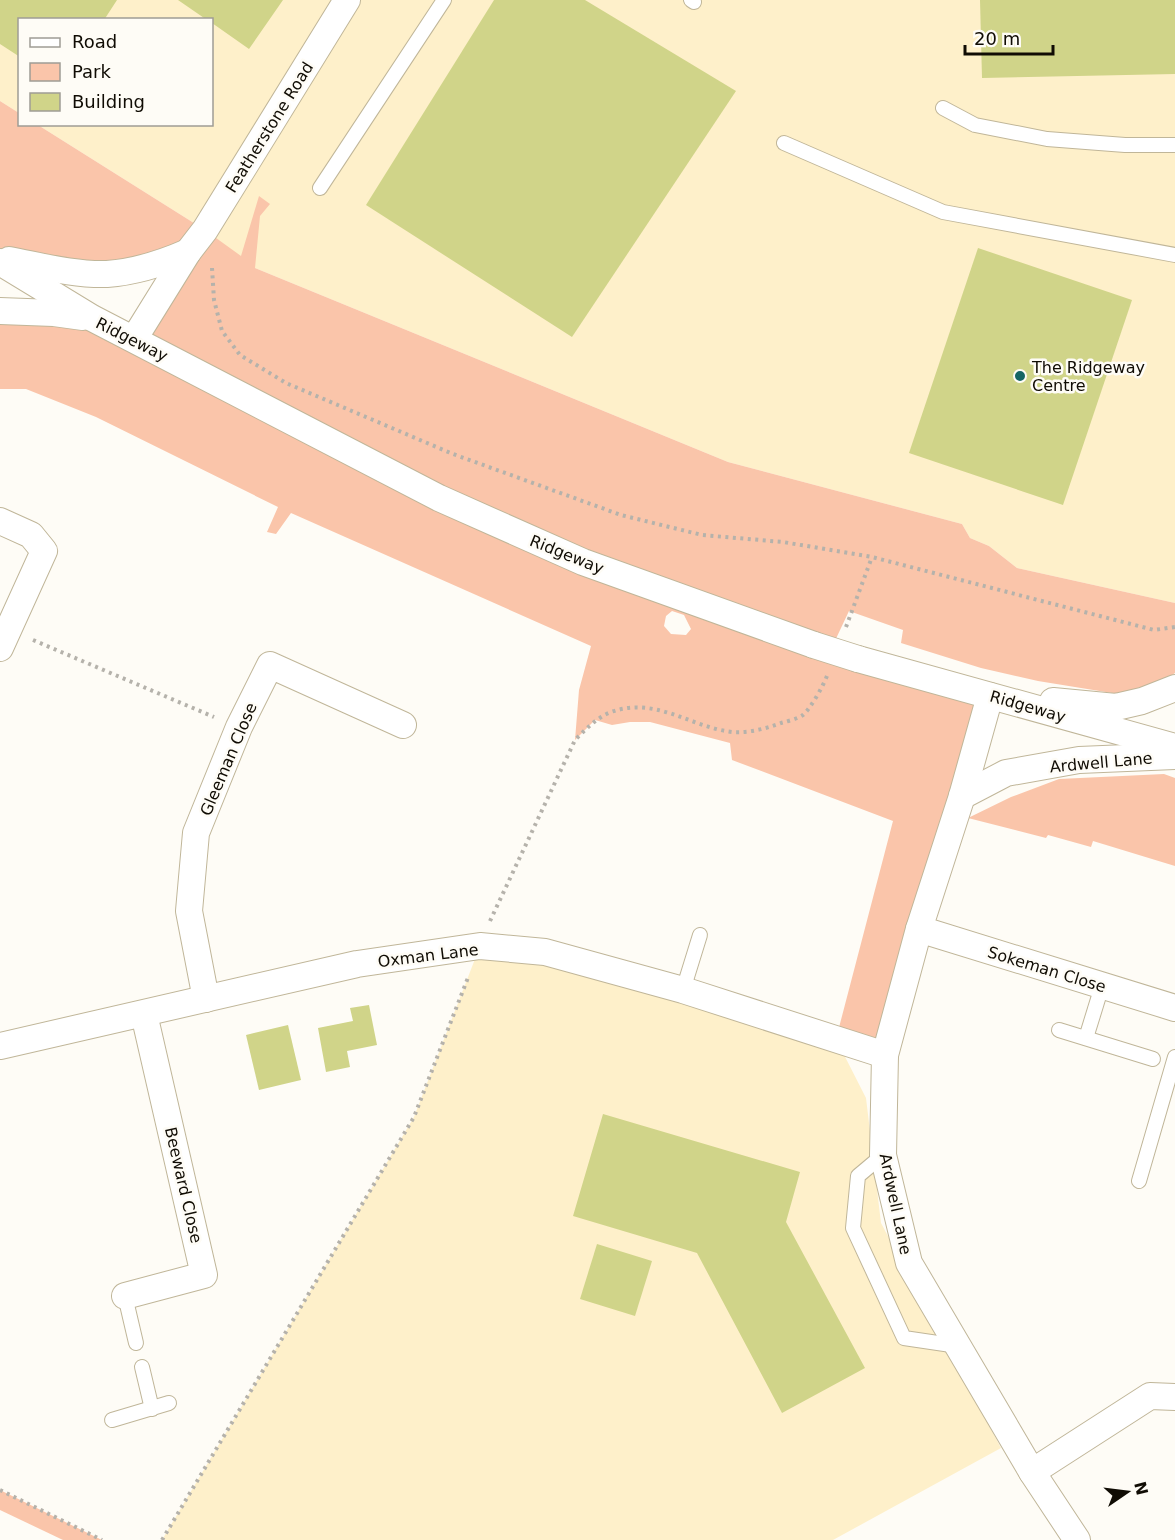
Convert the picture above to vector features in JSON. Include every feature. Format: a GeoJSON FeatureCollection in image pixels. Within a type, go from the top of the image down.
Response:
{"type":"FeatureCollection","features":[{"type":"Feature","properties":{"kind":"street","name":"Featherstone Road"},"geometry":{"type":"LineString","coordinates":[[134,339],[188,252],[205,230],[347,0]]}},
{"type":"Feature","properties":{"kind":"street"},"geometry":{"type":"LineString","coordinates":[[0,261],[75,272],[108,274],[162,263],[188,252]]}},
{"type":"Feature","properties":{"kind":"street","name":"Ridgeway"},"geometry":{"type":"LineString","coordinates":[[0,261],[92,318],[439,498],[583,562],[858,659],[1175,747]]}},
{"type":"Feature","properties":{"kind":"street"},"geometry":{"type":"LineString","coordinates":[[0,311],[54,313],[92,318]]}},
{"type":"Feature","properties":{"kind":"street"},"geometry":{"type":"LineString","coordinates":[[0,521],[32,535],[44,550],[5,628]]}},
{"type":"Feature","properties":{"kind":"street","name":"Gleeman Close"},"geometry":{"type":"LineString","coordinates":[[206,999],[189,911],[196,833],[239,728],[270,665],[403,725]]}},
{"type":"Feature","properties":{"kind":"street"},"geometry":{"type":"LineString","coordinates":[[990,696],[1116,707],[1142,701],[1175,688]]}},
{"type":"Feature","properties":{"kind":"street","name":"Ardwell Lane"},"geometry":{"type":"LineString","coordinates":[[990,696],[962,796],[919,929],[885,1055],[884,1155],[909,1263],[1032,1472],[1077,1540]]}},
{"type":"Feature","properties":{"kind":"street","name":"Ardwell Lane"},"geometry":{"type":"LineString","coordinates":[[962,796],[1006,773],[1079,760],[1175,756]]}},
{"type":"Feature","properties":{"kind":"street","name":"Sokeman Close"},"geometry":{"type":"LineString","coordinates":[[919,929],[1175,1008]]}},
{"type":"Feature","properties":{"kind":"street","name":"Oxman Lane"},"geometry":{"type":"LineString","coordinates":[[0,1046],[357,964],[480,946],[545,952],[683,990],[885,1055]]}},
{"type":"Feature","properties":{"kind":"street","name":"Beeward Close"},"geometry":{"type":"LineString","coordinates":[[125,1296],[204,1275],[144,1014]]}},
{"type":"Feature","properties":{"kind":"street"},"geometry":{"type":"LineString","coordinates":[[1032,1472],[1150,1396],[1175,1397]]}},
{"type":"Feature","properties":{"kind":"lane"},"geometry":{"type":"LineString","coordinates":[[320,188],[444,0]]}},
{"type":"Feature","properties":{"kind":"lane"},"geometry":{"type":"LineString","coordinates":[[943,108],[975,125],[1047,140],[1125,145],[1175,145]]}},
{"type":"Feature","properties":{"kind":"lane"},"geometry":{"type":"LineString","coordinates":[[784,143],[943,212],[1175,255]]}},
{"type":"Feature","properties":{"kind":"lane"},"geometry":{"type":"LineString","coordinates":[[683,990],[700,935]]}},
{"type":"Feature","properties":{"kind":"lane"},"geometry":{"type":"LineString","coordinates":[[1086,1038],[1102,986]]}},
{"type":"Feature","properties":{"kind":"lane"},"geometry":{"type":"LineString","coordinates":[[1059,1030],[1153,1059]]}},
{"type":"Feature","properties":{"kind":"lane"},"geometry":{"type":"LineString","coordinates":[[1138,1181],[1175,1057]]}},
{"type":"Feature","properties":{"kind":"lane"},"geometry":{"type":"LineString","coordinates":[[884,1155],[858,1176],[852,1228],[904,1338],[958,1346]]}},
{"type":"Feature","properties":{"kind":"lane"},"geometry":{"type":"LineString","coordinates":[[125,1296],[136,1343]]}},
{"type":"Feature","properties":{"kind":"lane"},"geometry":{"type":"LineString","coordinates":[[142,1367],[152,1409]]}},
{"type":"Feature","properties":{"kind":"lane"},"geometry":{"type":"LineString","coordinates":[[112,1420],[169,1403]]}},
{"type":"Feature","properties":{"kind":"path"},"geometry":{"type":"LineString","coordinates":[[205,230],[222,242],[211,270],[214,300],[222,331],[240,355],[286,383],[453,454],[621,515],[702,535],[783,542],[872,557],[1154,630],[1175,627]]}},
{"type":"Feature","properties":{"kind":"path"},"geometry":{"type":"LineString","coordinates":[[844,630],[872,557]]}},
{"type":"Feature","properties":{"kind":"path"},"geometry":{"type":"LineString","coordinates":[[5,628],[239,728]]}},
{"type":"Feature","properties":{"kind":"path"},"geometry":{"type":"LineString","coordinates":[[162,1540],[414,1117],[488,924],[575,740],[595,720],[612,712],[632,708],[651,708],[671,712],[731,732],[754,732],[804,714],[829,672]]}},
{"type":"Feature","properties":{"kind":"path"},"geometry":{"type":"LineString","coordinates":[[0,1490],[102,1540]]}},
{"type":"Feature","properties":{"kind":"shaded area"},"geometry":{"type":"Polygon","coordinates":[[[0,0],[1175,0],[1175,603],[1017,568],[989,546],[970,538],[962,524],[728,462],[255,268],[205,230],[40,126],[213,126],[213,18],[18,18],[18,112],[0,101],[0,0]]]}},
{"type":"Feature","properties":{"kind":"shaded area"},"geometry":{"type":"Polygon","coordinates":[[[480,946],[836,1039],[866,1098],[881,1223],[1001,1448],[833,1540],[162,1540],[414,1117],[480,946]]]}},
{"type":"Feature","properties":{"kind":"green space"},"geometry":{"type":"Polygon","coordinates":[[[0,101],[18,112],[18,126],[40,126],[205,230],[241,256],[259,196],[270,204],[260,216],[255,268],[728,462],[962,524],[970,538],[989,546],[1017,568],[1175,603],[1175,673],[1155,687],[1118,694],[1038,681],[981,668],[901,643],[903,630],[849,611],[833,645],[990,696],[885,1055],[836,1039],[893,821],[732,760],[730,743],[650,722],[612,725],[595,720],[575,740],[579,690],[591,646],[291,513],[276,534],[267,532],[278,507],[96,417],[26,389],[0,389],[0,311],[13,311],[134,339],[187,253],[108,274],[0,259],[0,101]],[[672,611],[666,616],[664,626],[671,634],[686,635],[691,629],[684,615],[672,611]]]}},
{"type":"Feature","properties":{"kind":"green space"},"geometry":{"type":"Polygon","coordinates":[[[1164,774],[1175,778],[1175,866],[1093,841],[1091,847],[1048,835],[1046,838],[968,818],[1011,797],[1059,779],[1164,774]]]}},
{"type":"Feature","properties":{"kind":"green space"},"geometry":{"type":"Polygon","coordinates":[[[0,1490],[102,1540],[63,1540],[0,1510],[0,1490]]]}},
{"type":"Feature","properties":{"kind":"building"},"geometry":{"type":"Polygon","coordinates":[[[0,0],[117,0],[105,18],[18,18],[18,56],[0,44],[0,0]]]}},
{"type":"Feature","properties":{"kind":"building"},"geometry":{"type":"Polygon","coordinates":[[[178,0],[283,0],[249,49],[213,24],[213,18],[204,18],[178,0]]]}},
{"type":"Feature","properties":{"kind":"building"},"geometry":{"type":"Polygon","coordinates":[[[494,0],[585,0],[736,91],[572,337],[366,205],[494,0]]]}},
{"type":"Feature","properties":{"kind":"building"},"geometry":{"type":"Polygon","coordinates":[[[980,0],[1175,0],[1175,74],[982,78],[980,0]]]}},
{"type":"Feature","properties":{"kind":"building","name":"The Ridgeway Centre"},"geometry":{"type":"Polygon","coordinates":[[[978,248],[1132,300],[1063,505],[909,453],[978,248]]]}},
{"type":"Feature","properties":{"kind":"building"},"geometry":{"type":"Polygon","coordinates":[[[369,1005],[377,1045],[347,1051],[350,1067],[326,1072],[318,1028],[353,1021],[350,1008],[369,1005]]]}},
{"type":"Feature","properties":{"kind":"building"},"geometry":{"type":"Polygon","coordinates":[[[288,1025],[301,1080],[259,1090],[246,1035],[288,1025]]]}},
{"type":"Feature","properties":{"kind":"building"},"geometry":{"type":"Polygon","coordinates":[[[603,1114],[800,1172],[786,1222],[865,1368],[782,1413],[697,1253],[573,1216],[603,1114]]]}},
{"type":"Feature","properties":{"kind":"building"},"geometry":{"type":"Polygon","coordinates":[[[597,1244],[652,1261],[635,1316],[580,1299],[597,1244]]]}},
{"type":"Feature","properties":{"kind":"place","name":"The Ridgeway Centre"},"geometry":{"type":"Point","coordinates":[1020,376]}}]}
